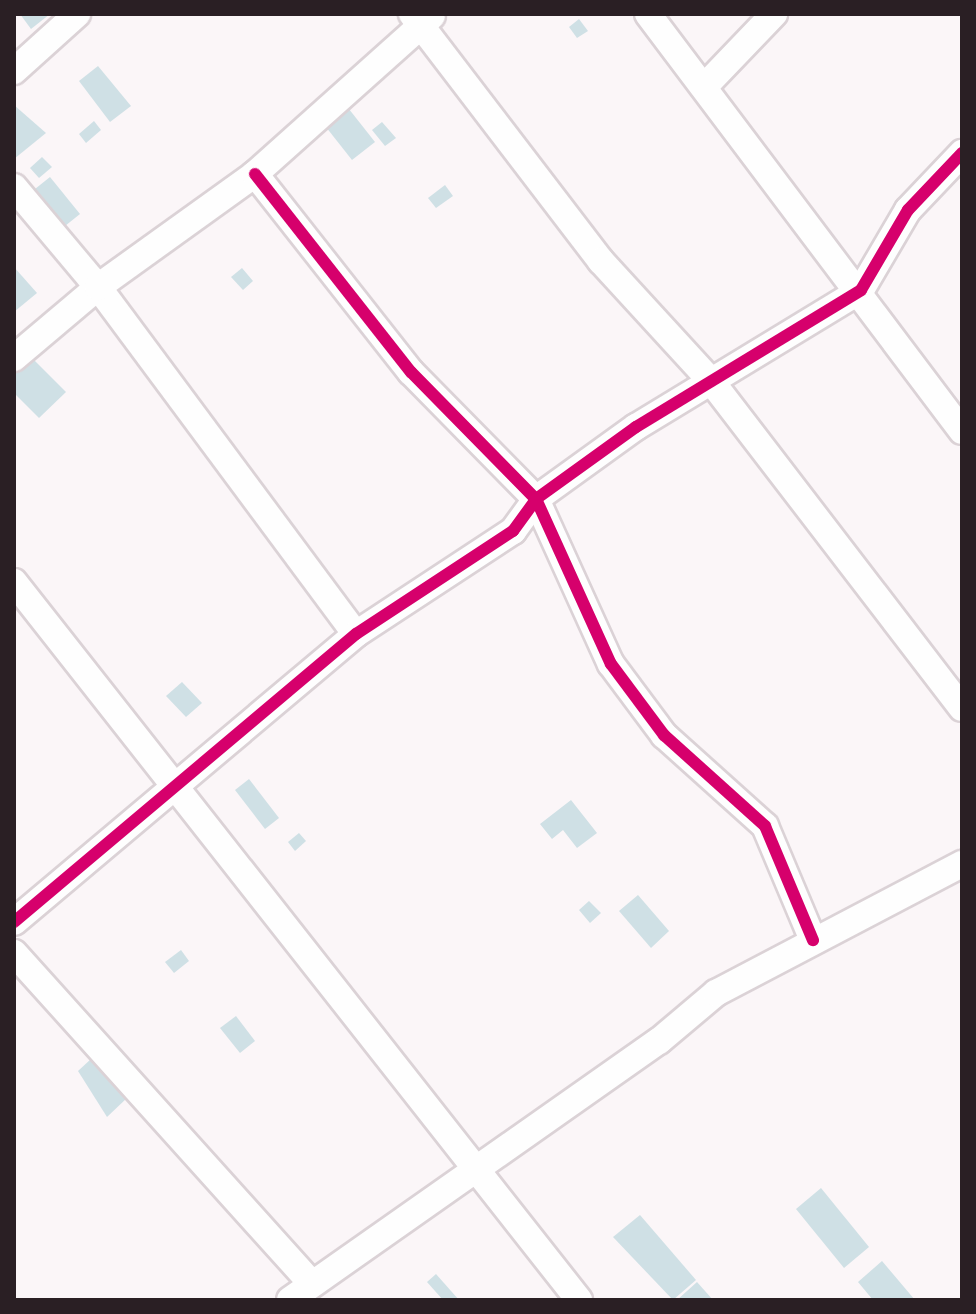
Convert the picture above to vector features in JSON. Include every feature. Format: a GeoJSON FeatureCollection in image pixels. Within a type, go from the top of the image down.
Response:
{"type":"FeatureCollection","features":[{"type":"Feature","properties":{"kind":"street"},"geometry":{"type":"LineString","coordinates":[[14,71],[77,14]]}},
{"type":"Feature","properties":{"kind":"street"},"geometry":{"type":"LineString","coordinates":[[648,14],[861,290],[962,431]]}},
{"type":"Feature","properties":{"kind":"street"},"geometry":{"type":"LineString","coordinates":[[705,86],[774,14]]}},
{"type":"Feature","properties":{"kind":"street"},"geometry":{"type":"LineString","coordinates":[[14,358],[98,287],[255,174],[423,18],[601,261],[711,381],[962,708]]}},
{"type":"Feature","properties":{"kind":"street"},"geometry":{"type":"LineString","coordinates":[[14,922],[356,634],[513,531],[536,499],[711,381],[861,290],[908,210],[962,153]]}},
{"type":"Feature","properties":{"kind":"street"},"geometry":{"type":"LineString","coordinates":[[255,174],[411,372],[536,499],[611,664],[664,735],[765,826],[813,940]]}},
{"type":"Feature","properties":{"kind":"street"},"geometry":{"type":"LineString","coordinates":[[14,187],[98,287],[356,634]]}},
{"type":"Feature","properties":{"kind":"street"},"geometry":{"type":"LineString","coordinates":[[14,582],[178,785],[476,1172],[579,1300]]}},
{"type":"Feature","properties":{"kind":"street"},"geometry":{"type":"LineString","coordinates":[[290,1300],[309,1281],[476,1172],[716,993],[962,864]]}},
{"type":"Feature","properties":{"kind":"street"},"geometry":{"type":"LineString","coordinates":[[14,953],[309,1281]]}},
{"type":"Feature","properties":{"kind":"building"},"geometry":{"type":"Polygon","coordinates":[[[20,14],[50,14],[31,29],[20,14]]]}},
{"type":"Feature","properties":{"kind":"building"},"geometry":{"type":"Polygon","coordinates":[[[579,19],[588,31],[577,38],[569,27],[579,19]]]}},
{"type":"Feature","properties":{"kind":"building"},"geometry":{"type":"Polygon","coordinates":[[[98,66],[131,106],[110,122],[79,81],[98,66]]]}},
{"type":"Feature","properties":{"kind":"building"},"geometry":{"type":"Polygon","coordinates":[[[345,104],[375,142],[352,160],[322,122],[345,104]]]}},
{"type":"Feature","properties":{"kind":"building"},"geometry":{"type":"Polygon","coordinates":[[[14,105],[46,133],[14,159],[14,105]]]}},
{"type":"Feature","properties":{"kind":"building"},"geometry":{"type":"Polygon","coordinates":[[[94,121],[101,130],[86,143],[79,134],[94,121]]]}},
{"type":"Feature","properties":{"kind":"building"},"geometry":{"type":"Polygon","coordinates":[[[382,122],[396,138],[385,146],[372,130],[382,122]]]}},
{"type":"Feature","properties":{"kind":"building"},"geometry":{"type":"Polygon","coordinates":[[[42,157],[52,167],[39,178],[30,168],[42,157]]]}},
{"type":"Feature","properties":{"kind":"building"},"geometry":{"type":"Polygon","coordinates":[[[50,177],[80,214],[65,226],[35,189],[50,177]]]}},
{"type":"Feature","properties":{"kind":"building"},"geometry":{"type":"Polygon","coordinates":[[[445,185],[453,196],[436,208],[428,198],[445,185]]]}},
{"type":"Feature","properties":{"kind":"building"},"geometry":{"type":"Polygon","coordinates":[[[14,267],[37,293],[14,312],[14,267]]]}},
{"type":"Feature","properties":{"kind":"building"},"geometry":{"type":"Polygon","coordinates":[[[242,268],[253,281],[243,290],[231,277],[242,268]]]}},
{"type":"Feature","properties":{"kind":"building"},"geometry":{"type":"Polygon","coordinates":[[[29,355],[66,392],[39,418],[14,393],[14,370],[29,355]]]}},
{"type":"Feature","properties":{"kind":"building"},"geometry":{"type":"Polygon","coordinates":[[[182,682],[202,703],[186,717],[166,696],[182,682]]]}},
{"type":"Feature","properties":{"kind":"building"},"geometry":{"type":"Polygon","coordinates":[[[249,779],[279,818],[265,829],[235,790],[249,779]]]}},
{"type":"Feature","properties":{"kind":"building"},"geometry":{"type":"Polygon","coordinates":[[[571,800],[597,833],[577,848],[563,830],[552,839],[540,824],[571,800]]]}},
{"type":"Feature","properties":{"kind":"building"},"geometry":{"type":"Polygon","coordinates":[[[299,833],[306,841],[295,851],[288,842],[299,833]]]}},
{"type":"Feature","properties":{"kind":"building"},"geometry":{"type":"Polygon","coordinates":[[[638,895],[669,931],[651,948],[619,911],[638,895]]]}},
{"type":"Feature","properties":{"kind":"building"},"geometry":{"type":"Polygon","coordinates":[[[589,901],[601,913],[590,923],[579,910],[589,901]]]}},
{"type":"Feature","properties":{"kind":"building"},"geometry":{"type":"Polygon","coordinates":[[[181,950],[189,961],[174,973],[165,962],[181,950]]]}},
{"type":"Feature","properties":{"kind":"building"},"geometry":{"type":"Polygon","coordinates":[[[236,1016],[255,1041],[240,1053],[220,1028],[236,1016]]]}},
{"type":"Feature","properties":{"kind":"building"},"geometry":{"type":"Polygon","coordinates":[[[91,1059],[127,1098],[107,1117],[78,1071],[91,1059]]]}},
{"type":"Feature","properties":{"kind":"building"},"geometry":{"type":"Polygon","coordinates":[[[821,1188],[869,1247],[844,1268],[796,1209],[821,1188]]]}},
{"type":"Feature","properties":{"kind":"building"},"geometry":{"type":"Polygon","coordinates":[[[640,1215],[696,1280],[673,1300],[613,1237],[640,1215]]]}},
{"type":"Feature","properties":{"kind":"building"},"geometry":{"type":"Polygon","coordinates":[[[882,1261],[915,1300],[873,1300],[858,1282],[882,1261]]]}},
{"type":"Feature","properties":{"kind":"building"},"geometry":{"type":"Polygon","coordinates":[[[436,1274],[459,1300],[443,1300],[427,1282],[436,1274]]]}},
{"type":"Feature","properties":{"kind":"building"},"geometry":{"type":"Polygon","coordinates":[[[697,1282],[713,1300],[677,1300],[697,1282]]]}},
{"type":"Feature","properties":{"kind":"cycle path"},"geometry":{"type":"LineString","coordinates":[[255,174],[411,372],[536,499],[636,427],[861,290],[908,210],[962,153]]}},
{"type":"Feature","properties":{"kind":"cycle path"},"geometry":{"type":"LineString","coordinates":[[14,922],[356,634],[513,531],[536,499],[611,664],[664,735],[765,826],[813,940]]}}]}
